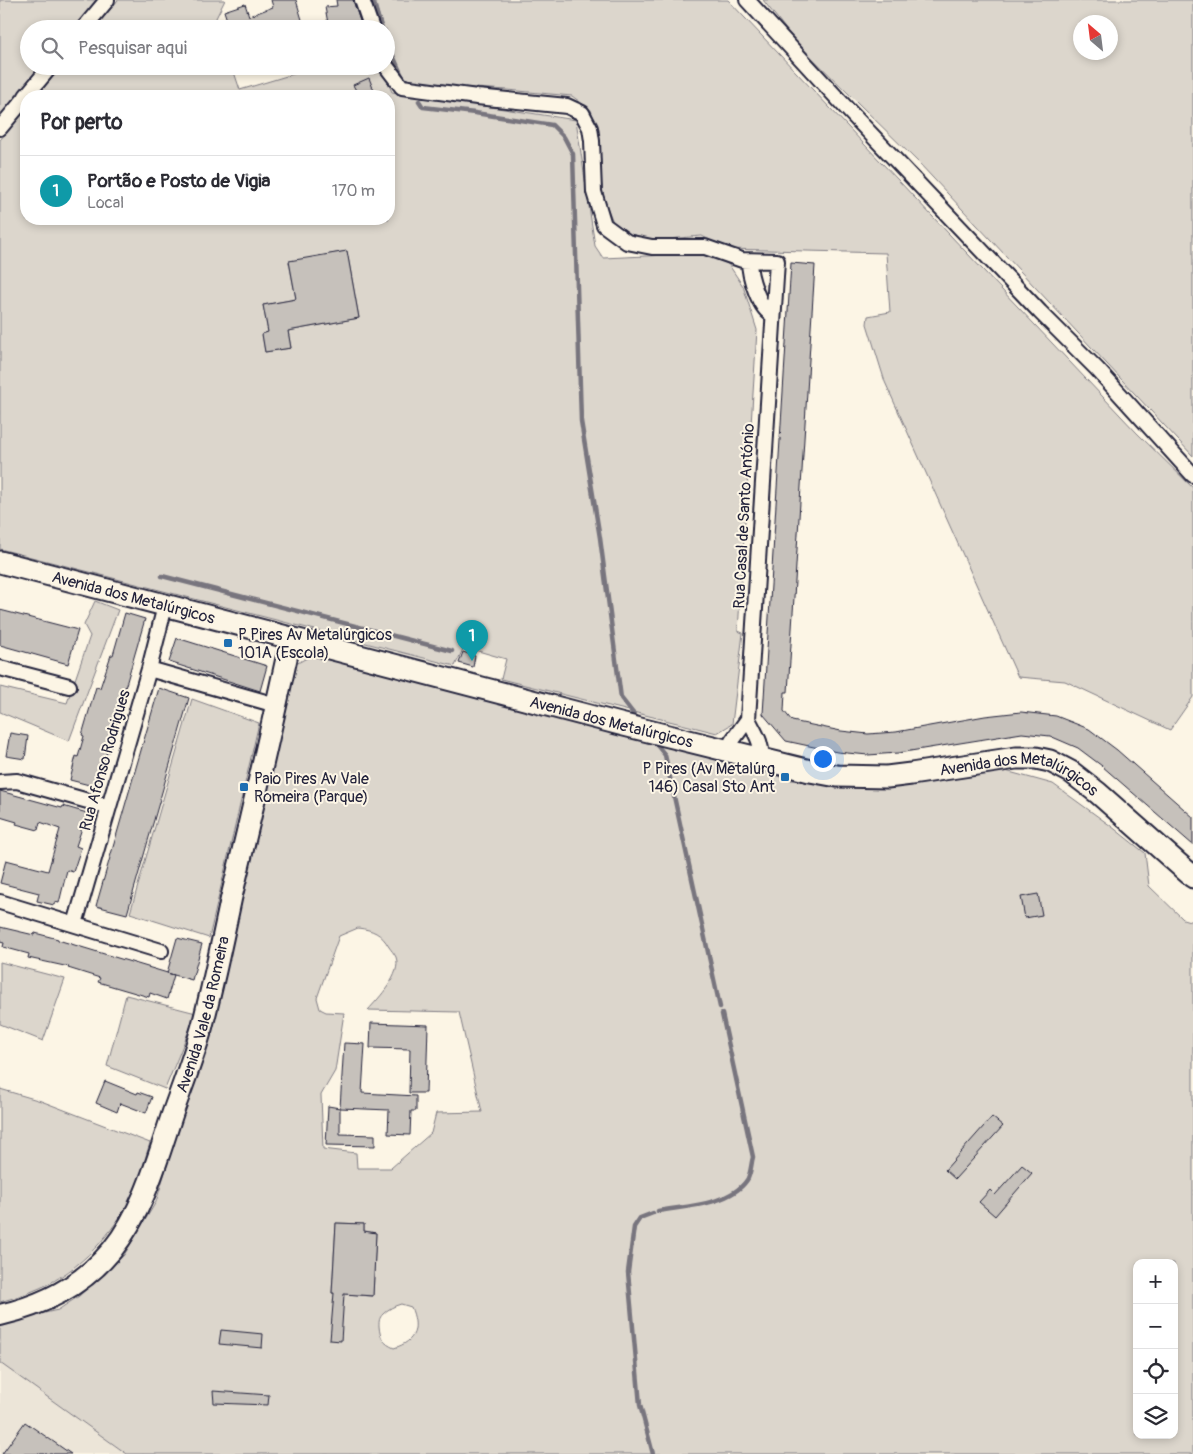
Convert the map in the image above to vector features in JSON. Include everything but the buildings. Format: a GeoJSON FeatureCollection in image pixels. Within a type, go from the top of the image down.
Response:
{"type":"FeatureCollection","features":[{"type":"Feature","properties":{"kind":"main road","name":"Avenida dos Metalúrgicos"},"geometry":{"type":"LineString","coordinates":[[0,562],[602,719],[819,773],[863,777],[912,774],[1016,758],[1036,758],[1050,761],[1071,772],[1091,788],[1193,877]]}},
{"type":"Feature","properties":{"kind":"street"},"geometry":{"type":"LineString","coordinates":[[90,20],[107,0]]}},
{"type":"Feature","properties":{"kind":"street"},"geometry":{"type":"LineString","coordinates":[[362,0],[369,20]]}},
{"type":"Feature","properties":{"kind":"street"},"geometry":{"type":"LineString","coordinates":[[747,0],[850,112],[1040,312],[1097,369],[1193,476]]}},
{"type":"Feature","properties":{"kind":"street"},"geometry":{"type":"LineString","coordinates":[[31,90],[44,75]]}},
{"type":"Feature","properties":{"kind":"street"},"geometry":{"type":"LineString","coordinates":[[393,75],[402,87],[567,106],[582,114],[590,128],[594,192],[604,225],[627,242],[652,247],[705,247],[749,261],[750,278],[765,310],[773,315]]}},
{"type":"Feature","properties":{"kind":"street"},"geometry":{"type":"LineString","coordinates":[[0,128],[20,103]]}},
{"type":"Feature","properties":{"kind":"street","name":"Rua Casal de Santo António"},"geometry":{"type":"LineString","coordinates":[[748,719],[777,261],[749,261]]}},
{"type":"Feature","properties":{"kind":"street","name":"Rua Afonso Rodrigues"},"geometry":{"type":"LineString","coordinates":[[75,924],[149,669],[165,606]]}},
{"type":"Feature","properties":{"kind":"street","name":"Avenida Vale da Romeira"},"geometry":{"type":"LineString","coordinates":[[0,1315],[20,1310],[51,1298],[72,1286],[94,1268],[111,1251],[126,1230],[150,1181],[202,1028],[291,638]]}},
{"type":"Feature","properties":{"kind":"street"},"geometry":{"type":"LineString","coordinates":[[0,668],[69,686]]}},
{"type":"Feature","properties":{"kind":"street"},"geometry":{"type":"LineString","coordinates":[[149,669],[276,706]]}},
{"type":"Feature","properties":{"kind":"street"},"geometry":{"type":"LineString","coordinates":[[728,751],[732,741],[748,719],[761,743],[761,759]]}},
{"type":"Feature","properties":{"kind":"street"},"geometry":{"type":"LineString","coordinates":[[0,782],[17,781],[109,807]]}},
{"type":"Feature","properties":{"kind":"street"},"geometry":{"type":"LineString","coordinates":[[0,902],[161,951]]}},
{"type":"Feature","properties":{"kind":"shaded area"},"geometry":{"type":"Polygon","coordinates":[[[0,0],[98,0],[82,20],[20,20],[20,75],[38,75],[25,90],[20,90],[20,97],[0,121],[0,0]]]}},
{"type":"Feature","properties":{"kind":"shaded area"},"geometry":{"type":"Polygon","coordinates":[[[118,0],[225,0],[217,20],[101,20],[118,0]]]}},
{"type":"Feature","properties":{"kind":"shaded area"},"geometry":{"type":"Polygon","coordinates":[[[375,0],[728,0],[1137,433],[1193,488],[1193,697],[1170,730],[1065,681],[1018,677],[885,382],[867,324],[868,316],[890,312],[886,253],[727,249],[702,236],[644,241],[634,238],[621,232],[613,222],[603,197],[595,122],[591,110],[572,96],[424,85],[400,76],[395,66],[395,20],[381,20],[375,0]]]}},
{"type":"Feature","properties":{"kind":"shaded area"},"geometry":{"type":"Polygon","coordinates":[[[763,0],[1193,0],[1193,456],[919,163],[795,41],[763,0]]]}},
{"type":"Feature","properties":{"kind":"shaded area"},"geometry":{"type":"Polygon","coordinates":[[[54,75],[235,75],[240,90],[42,90],[54,75]]]}},
{"type":"Feature","properties":{"kind":"shaded area"},"geometry":{"type":"Polygon","coordinates":[[[290,75],[385,75],[391,90],[240,90],[290,75]]]}},
{"type":"Feature","properties":{"kind":"shaded area"},"geometry":{"type":"Polygon","coordinates":[[[395,92],[576,120],[595,246],[603,258],[711,253],[729,265],[743,286],[757,330],[738,631],[743,633],[732,724],[717,733],[501,679],[506,659],[464,647],[455,666],[0,549],[0,140],[20,116],[20,225],[395,225],[395,92]],[[347,251],[289,262],[296,299],[263,305],[268,332],[262,334],[265,352],[291,348],[288,331],[359,318],[347,251]]]}},
{"type":"Feature","properties":{"kind":"shaded area"},"geometry":{"type":"Polygon","coordinates":[[[95,601],[118,610],[69,741],[0,712],[0,687],[67,703],[90,636],[84,625],[95,601]]]}},
{"type":"Feature","properties":{"kind":"shaded area"},"geometry":{"type":"Polygon","coordinates":[[[314,654],[704,755],[791,780],[867,786],[1002,770],[1053,784],[1145,853],[1149,886],[1183,919],[1193,922],[1193,1454],[127,1454],[0,1363],[0,1323],[58,1310],[79,1296],[124,1255],[156,1202],[228,963],[294,665],[314,654]],[[358,928],[339,936],[317,998],[320,1009],[326,1012],[344,1013],[335,1071],[321,1095],[323,1149],[356,1153],[357,1168],[391,1168],[431,1133],[436,1113],[482,1112],[459,1012],[368,1010],[393,978],[397,964],[396,957],[380,935],[358,928]],[[336,1223],[332,1293],[373,1296],[376,1233],[364,1231],[364,1224],[336,1223]],[[401,1304],[385,1312],[379,1321],[381,1337],[394,1348],[402,1345],[412,1337],[415,1327],[414,1314],[411,1307],[401,1304]]]}},
{"type":"Feature","properties":{"kind":"shaded area"},"geometry":{"type":"Polygon","coordinates":[[[192,699],[259,723],[209,938],[130,913],[192,699]]]}},
{"type":"Feature","properties":{"kind":"shaded area"},"geometry":{"type":"Polygon","coordinates":[[[0,962],[65,979],[43,1041],[0,1024],[0,962]]]}},
{"type":"Feature","properties":{"kind":"shaded area"},"geometry":{"type":"Polygon","coordinates":[[[126,995],[196,1013],[165,1089],[107,1066],[126,995]]]}},
{"type":"Feature","properties":{"kind":"shaded area"},"geometry":{"type":"Polygon","coordinates":[[[0,1089],[41,1101],[150,1143],[133,1194],[116,1223],[94,1249],[82,1261],[55,1280],[30,1292],[0,1302],[0,1089]]]}},
{"type":"Feature","properties":{"kind":"shaded area"},"geometry":{"type":"Polygon","coordinates":[[[0,1362],[127,1454],[0,1454],[0,1362]]]}},
{"type":"Feature","properties":{"kind":"waterway"},"geometry":{"type":"LineString","coordinates":[[372,0],[379,20]]}},
{"type":"Feature","properties":{"kind":"waterway"},"geometry":{"type":"LineString","coordinates":[[395,60],[402,76]]}},
{"type":"Feature","properties":{"kind":"waterway"},"geometry":{"type":"LineString","coordinates":[[419,101],[423,107],[552,125],[564,137],[573,154],[581,421],[600,538],[621,698],[635,716]]}},
{"type":"Feature","properties":{"kind":"waterway"},"geometry":{"type":"LineString","coordinates":[[162,576],[452,651]]}},
{"type":"Feature","properties":{"kind":"waterway"},"geometry":{"type":"LineString","coordinates":[[656,744],[665,755],[720,1007]]}},
{"type":"Feature","properties":{"kind":"waterway"},"geometry":{"type":"LineString","coordinates":[[658,1211],[694,1206],[730,1195],[747,1180],[749,1175],[753,1157],[722,1014]]}},
{"type":"Feature","properties":{"kind":"waterway"},"geometry":{"type":"LineString","coordinates":[[653,1213],[640,1218],[634,1227],[628,1272],[640,1405],[653,1454]]}},
{"type":"Feature","properties":{"kind":"place","name":"P Pires Av Metalúrgicos 101A (Escola)"},"geometry":{"type":"Point","coordinates":[228,643]}},
{"type":"Feature","properties":{"kind":"place","name":"Portão e Posto de Vigia"},"geometry":{"type":"Point","coordinates":[472,661]}},
{"type":"Feature","properties":{"kind":"place","name":"P Pires (Av Metalúrg 146) Casal Sto Ant"},"geometry":{"type":"Point","coordinates":[785,777]}},
{"type":"Feature","properties":{"kind":"place","name":"Paio Pires Av Vale Romeira (Parque)"},"geometry":{"type":"Point","coordinates":[244,787]}}]}
